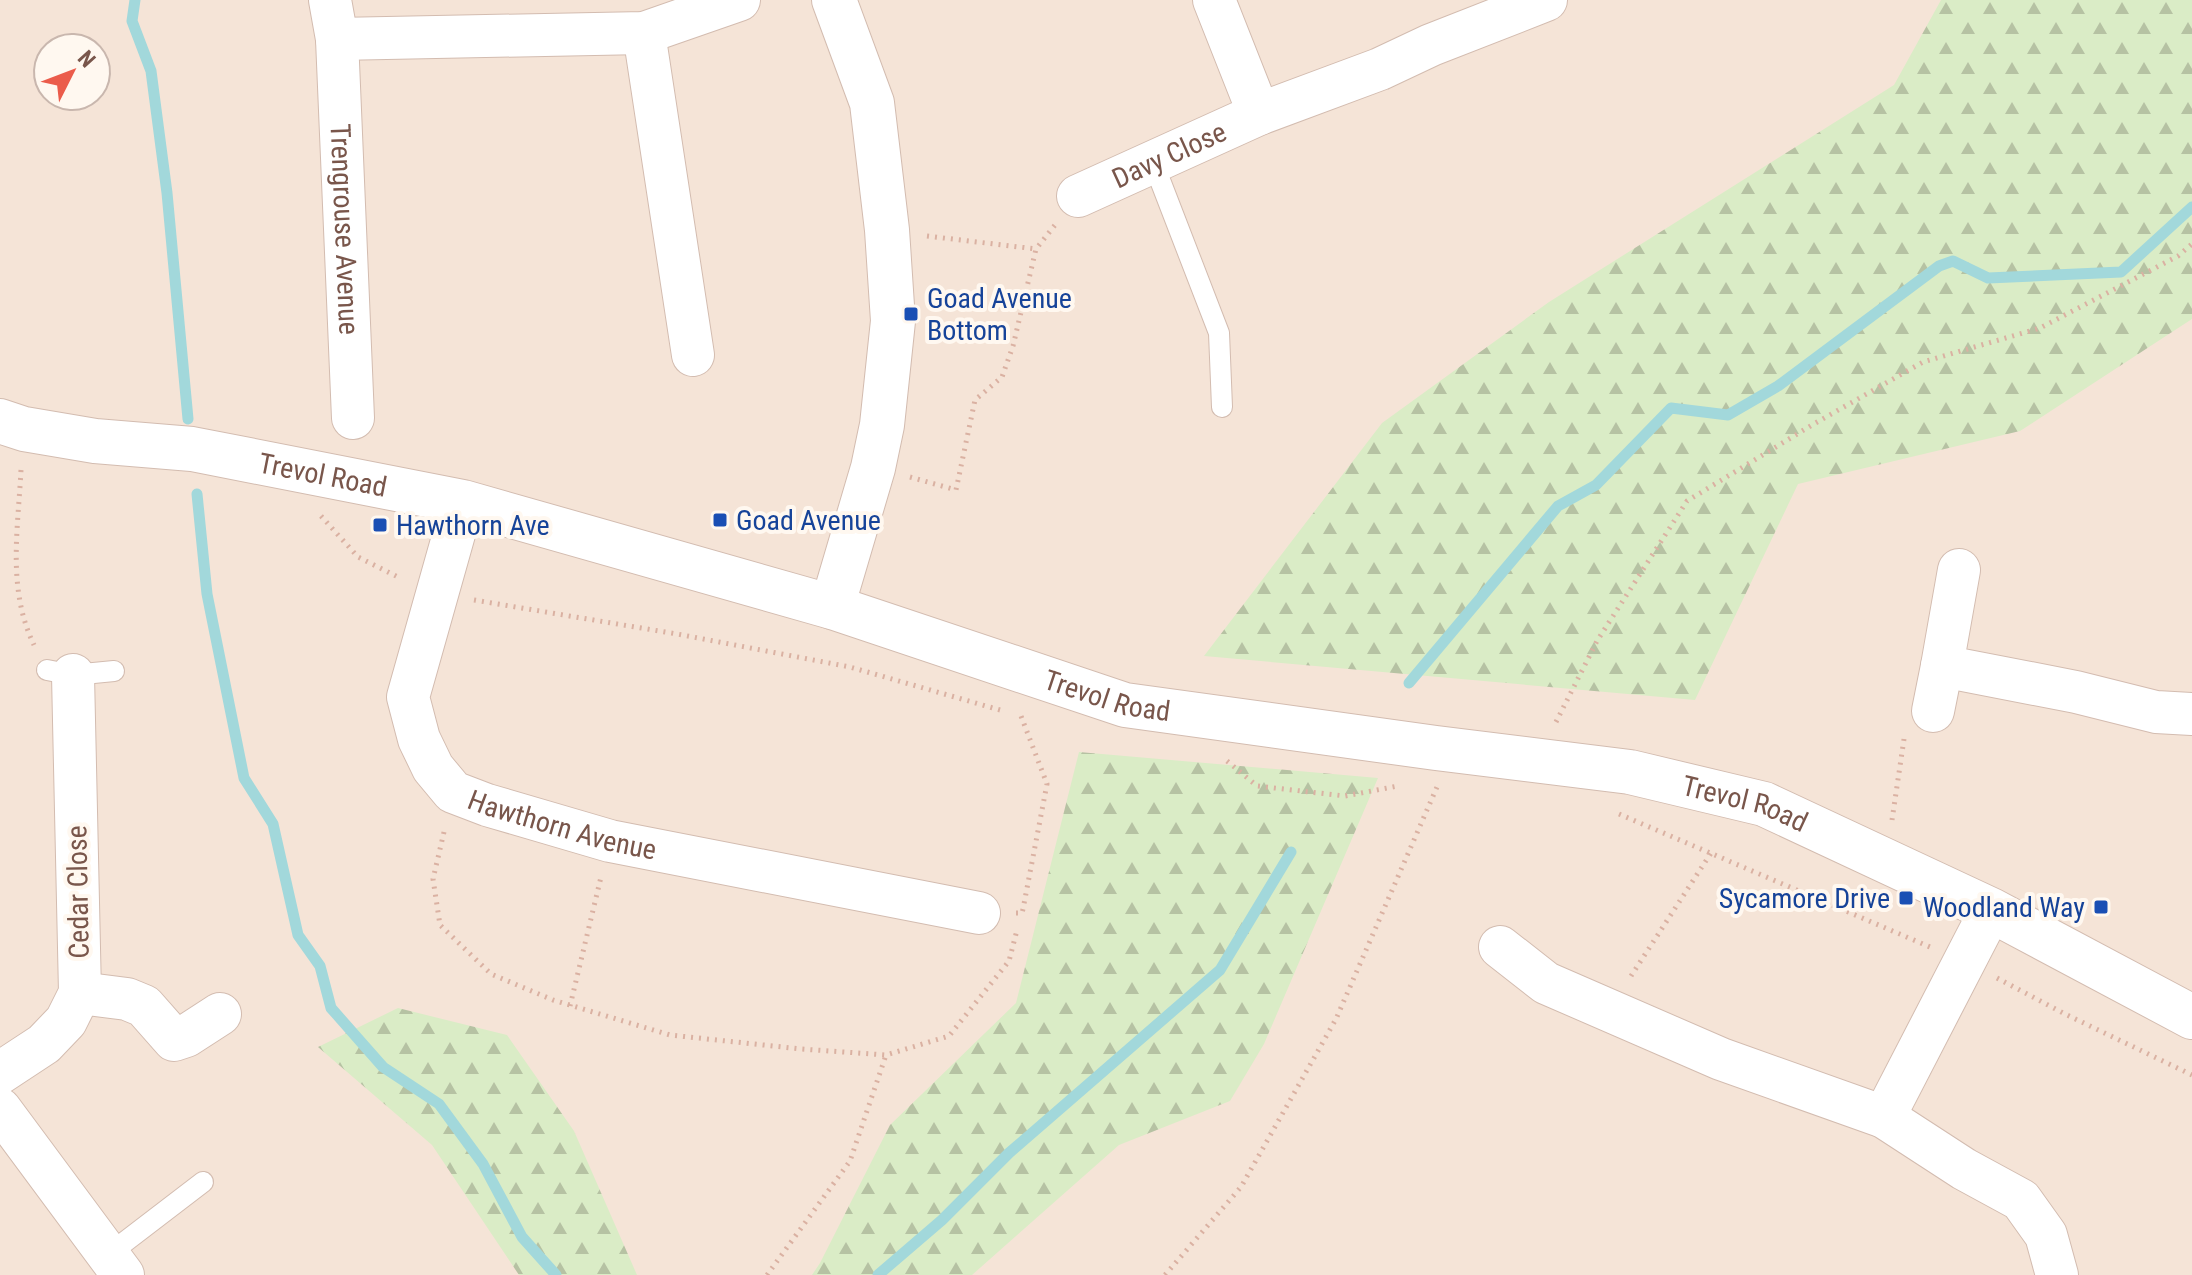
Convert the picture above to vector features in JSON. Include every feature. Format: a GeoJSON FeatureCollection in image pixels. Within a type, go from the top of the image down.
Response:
{"type":"FeatureCollection","features":[{"type":"Feature","properties":{"kind":"street","name":"Trengrouse Avenue"},"geometry":{"type":"LineString","coordinates":[[353,418],[334,19],[644,33],[739,0]]}},
{"type":"Feature","properties":{"kind":"street"},"geometry":{"type":"LineString","coordinates":[[832,607],[873,468],[882,425],[893,321],[887,230],[872,103],[834,0]]}},
{"type":"Feature","properties":{"kind":"street","name":"Davy Close"},"geometry":{"type":"LineString","coordinates":[[1214,0],[1259,114]]}},
{"type":"Feature","properties":{"kind":"street","name":"Davy Close"},"geometry":{"type":"LineString","coordinates":[[1078,196],[1259,114],[1380,69],[1431,45],[1546,0]]}},
{"type":"Feature","properties":{"kind":"street"},"geometry":{"type":"LineString","coordinates":[[644,33],[693,355]]}},
{"type":"Feature","properties":{"kind":"street","name":"Trevol Road"},"geometry":{"type":"LineString","coordinates":[[12,425],[95,441],[192,449],[463,502],[832,607],[1125,705],[1630,772],[1764,804],[1991,910],[2192,1017]]}},
{"type":"Feature","properties":{"kind":"street","name":"Hawthorn Avenue"},"geometry":{"type":"LineString","coordinates":[[463,502],[408,697],[419,739],[433,768],[453,792],[610,841],[979,913]]}},
{"type":"Feature","properties":{"kind":"street"},"geometry":{"type":"LineString","coordinates":[[1933,711],[1959,570]]}},
{"type":"Feature","properties":{"kind":"street"},"geometry":{"type":"LineString","coordinates":[[1942,666],[2076,692],[2156,712],[2192,714]]}},
{"type":"Feature","properties":{"kind":"street","name":"Cedar Close"},"geometry":{"type":"LineString","coordinates":[[0,1073],[44,1044],[66,1021],[80,993],[60,672]]}},
{"type":"Feature","properties":{"kind":"street"},"geometry":{"type":"LineString","coordinates":[[1884,1117],[1991,910]]}},
{"type":"Feature","properties":{"kind":"street"},"geometry":{"type":"LineString","coordinates":[[1500,947],[1546,983],[1721,1059],[1884,1117],[1964,1169],[2021,1200],[2046,1235],[2057,1275]]}},
{"type":"Feature","properties":{"kind":"street"},"geometry":{"type":"LineString","coordinates":[[80,993],[127,999],[144,1006],[174,1040],[186,1036],[220,1014]]}},
{"type":"Feature","properties":{"kind":"street"},"geometry":{"type":"LineString","coordinates":[[0,1109],[116,1265]]}},
{"type":"Feature","properties":{"kind":"lane"},"geometry":{"type":"LineString","coordinates":[[1153,162],[1219,333],[1222,407]]}},
{"type":"Feature","properties":{"kind":"lane"},"geometry":{"type":"LineString","coordinates":[[60,672],[114,671]]}},
{"type":"Feature","properties":{"kind":"lane"},"geometry":{"type":"LineString","coordinates":[[116,1265],[203,1182]]}},
{"type":"Feature","properties":{"kind":"path"},"geometry":{"type":"LineString","coordinates":[[873,468],[956,490],[975,400],[1002,377],[1013,346],[1036,249],[887,230]]}},
{"type":"Feature","properties":{"kind":"path"},"geometry":{"type":"LineString","coordinates":[[1536,760],[1597,641],[1687,501],[1923,362],[2040,328],[2178,256],[2192,244]]}},
{"type":"Feature","properties":{"kind":"path"},"geometry":{"type":"LineString","coordinates":[[12,425],[16,577],[25,626],[60,672]]}},
{"type":"Feature","properties":{"kind":"path"},"geometry":{"type":"LineString","coordinates":[[311,472],[316,510],[358,557],[437,594],[850,667],[1021,716],[1047,784],[1023,909],[1009,961],[949,1036],[886,1055],[670,1035],[570,1006],[491,974],[440,925],[433,879],[453,792]]}},
{"type":"Feature","properties":{"kind":"path"},"geometry":{"type":"LineString","coordinates":[[1886,861],[1904,738],[1933,711]]}},
{"type":"Feature","properties":{"kind":"path"},"geometry":{"type":"LineString","coordinates":[[1198,715],[1208,745],[1257,786],[1345,796],[1403,785]]}},
{"type":"Feature","properties":{"kind":"path"},"geometry":{"type":"LineString","coordinates":[[1165,1275],[1241,1187],[1336,1019],[1439,782],[1427,783]]}},
{"type":"Feature","properties":{"kind":"path"},"geometry":{"type":"LineString","coordinates":[[1611,811],[1964,961],[2192,1075]]}},
{"type":"Feature","properties":{"kind":"path"},"geometry":{"type":"LineString","coordinates":[[570,1006],[610,841]]}},
{"type":"Feature","properties":{"kind":"path"},"geometry":{"type":"LineString","coordinates":[[1609,1010],[1711,853]]}},
{"type":"Feature","properties":{"kind":"path"},"geometry":{"type":"LineString","coordinates":[[979,913],[1022,913],[1023,909]]}},
{"type":"Feature","properties":{"kind":"path"},"geometry":{"type":"LineString","coordinates":[[767,1275],[850,1161],[886,1055]]}},
{"type":"Feature","properties":{"kind":"shaded area"},"geometry":{"type":"Polygon","coordinates":[[[0,0],[2192,0],[2192,1275],[0,1275],[0,0]]]}},
{"type":"Feature","properties":{"kind":"green space"},"geometry":{"type":"Polygon","coordinates":[[[1941,0],[2192,0],[2192,319],[2020,431],[1798,484],[1695,700],[1204,656],[1382,423],[1549,302],[1894,85],[1941,0]]]}},
{"type":"Feature","properties":{"kind":"green space"},"geometry":{"type":"Polygon","coordinates":[[[1079,752],[1378,778],[1264,1044],[1230,1101],[1119,1145],[972,1275],[812,1275],[890,1125],[1016,1003],[1079,752]]]}},
{"type":"Feature","properties":{"kind":"green space"},"geometry":{"type":"Polygon","coordinates":[[[398,1008],[507,1035],[574,1131],[637,1275],[519,1275],[432,1145],[318,1047],[398,1008]]]}},
{"type":"Feature","properties":{"kind":"waterway"},"geometry":{"type":"LineString","coordinates":[[135,0],[132,21],[151,71],[167,193],[188,419]]}},
{"type":"Feature","properties":{"kind":"waterway"},"geometry":{"type":"LineString","coordinates":[[1409,683],[1558,506],[1596,485],[1671,408],[1728,415],[1778,386],[1939,266],[1953,261],[1988,278],[2121,272],[2192,207]]}},
{"type":"Feature","properties":{"kind":"waterway"},"geometry":{"type":"LineString","coordinates":[[197,494],[207,594],[244,778],[273,824],[298,935],[320,966],[331,1008],[383,1067],[439,1104],[483,1164],[522,1237],[556,1275]]}},
{"type":"Feature","properties":{"kind":"waterway"},"geometry":{"type":"LineString","coordinates":[[878,1275],[942,1220],[1009,1153],[1220,970],[1291,852]]}},
{"type":"Feature","properties":{"kind":"place","name":"Goad Avenue Bottom"},"geometry":{"type":"Point","coordinates":[911,314]}},
{"type":"Feature","properties":{"kind":"place","name":"Goad Avenue"},"geometry":{"type":"Point","coordinates":[720,520]}},
{"type":"Feature","properties":{"kind":"place","name":"Hawthorn Ave"},"geometry":{"type":"Point","coordinates":[380,525]}},
{"type":"Feature","properties":{"kind":"place","name":"Sycamore Drive"},"geometry":{"type":"Point","coordinates":[1906,898]}},
{"type":"Feature","properties":{"kind":"place","name":"Woodland Way"},"geometry":{"type":"Point","coordinates":[2101,907]}}]}
